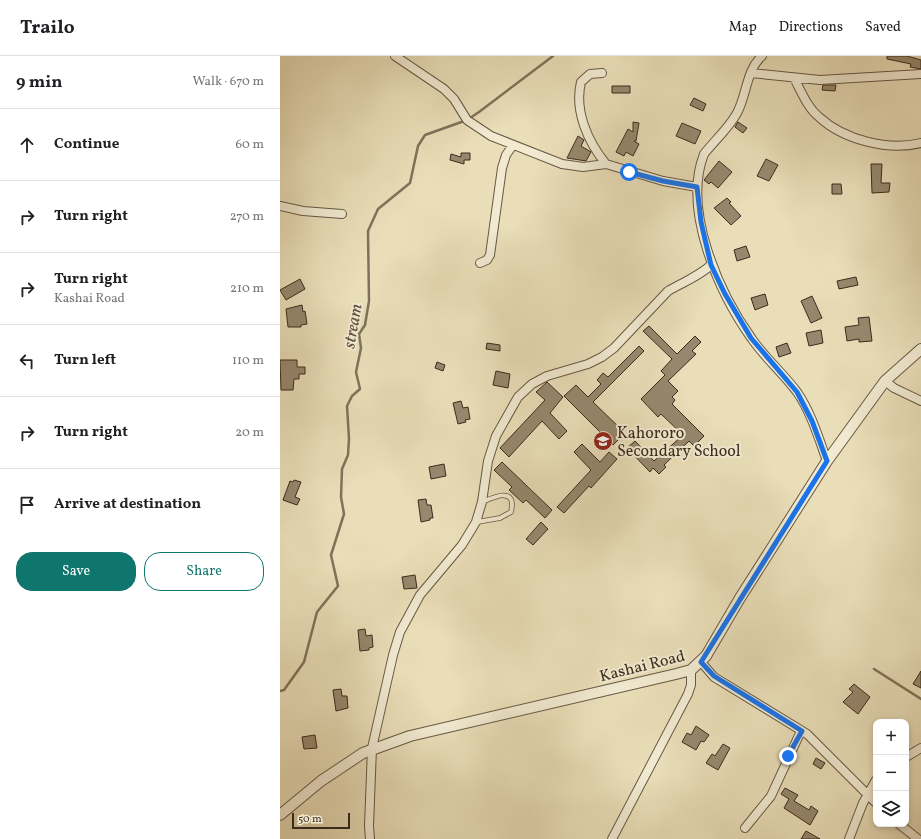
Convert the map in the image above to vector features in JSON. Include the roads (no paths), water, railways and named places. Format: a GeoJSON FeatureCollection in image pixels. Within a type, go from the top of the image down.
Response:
{"type":"FeatureCollection","features":[{"type":"Feature","properties":{"kind":"street"},"geometry":{"type":"LineString","coordinates":[[395,56],[444,89],[454,99],[467,120],[478,128],[513,145],[571,166],[583,167],[606,164],[663,181],[697,187]]}},
{"type":"Feature","properties":{"kind":"street"},"geometry":{"type":"LineString","coordinates":[[762,56],[756,62],[751,73],[743,102],[736,114],[704,154],[698,175],[697,187],[701,222],[711,265],[731,307],[751,338],[797,392],[812,421],[827,461]]}},
{"type":"Feature","properties":{"kind":"street"},"geometry":{"type":"LineString","coordinates":[[602,73],[590,74],[581,82],[580,108],[586,129],[606,164]]}},
{"type":"Feature","properties":{"kind":"street"},"geometry":{"type":"LineString","coordinates":[[751,73],[794,78],[834,80],[921,74]]}},
{"type":"Feature","properties":{"kind":"street"},"geometry":{"type":"LineString","coordinates":[[794,78],[805,99],[818,117],[843,134],[885,145],[910,145],[921,143]]}},
{"type":"Feature","properties":{"kind":"street"},"geometry":{"type":"LineString","coordinates":[[480,263],[487,260],[490,255],[502,168],[506,155],[513,145]]}},
{"type":"Feature","properties":{"kind":"street"},"geometry":{"type":"LineString","coordinates":[[280,206],[303,211],[342,214]]}},
{"type":"Feature","properties":{"kind":"street"},"geometry":{"type":"LineString","coordinates":[[370,839],[369,826],[372,748],[393,655],[407,617],[420,595],[462,545],[476,522],[482,502],[488,461],[496,436],[518,397],[532,384],[547,376],[588,364],[602,357],[614,348],[668,291],[678,284],[694,278],[711,265]]}},
{"type":"Feature","properties":{"kind":"street","name":"Kashai Road"},"geometry":{"type":"LineString","coordinates":[[280,815],[321,781],[372,748],[410,736],[690,670],[701,662],[827,461],[885,381],[921,349]]}},
{"type":"Feature","properties":{"kind":"street"},"geometry":{"type":"LineString","coordinates":[[885,381],[894,388],[921,401]]}},
{"type":"Feature","properties":{"kind":"street"},"geometry":{"type":"LineString","coordinates":[[701,662],[714,676],[802,731],[829,755],[873,800]]}},
{"type":"Feature","properties":{"kind":"street"},"geometry":{"type":"LineString","coordinates":[[612,839],[688,694],[691,685],[690,670]]}},
{"type":"Feature","properties":{"kind":"street"},"geometry":{"type":"LineString","coordinates":[[745,828],[771,796],[802,731]]}},
{"type":"Feature","properties":{"kind":"street"},"geometry":{"type":"LineString","coordinates":[[909,755],[921,748]]}},
{"type":"Feature","properties":{"kind":"street"},"geometry":{"type":"LineString","coordinates":[[849,839],[867,795],[873,785]]}},
{"type":"Feature","properties":{"kind":"street"},"geometry":{"type":"LineString","coordinates":[[903,827],[918,839]]}},
{"type":"Feature","properties":{"kind":"lane"},"geometry":{"type":"LineString","coordinates":[[476,522],[500,518],[511,512],[511,501],[509,497],[503,494],[497,495],[482,502]]}},
{"type":"Feature","properties":{"kind":"waterway","name":"stream"},"geometry":{"type":"LineString","coordinates":[[280,691],[284,690],[304,662],[317,612],[338,586],[331,555],[344,514],[341,497],[342,469],[348,455],[349,439],[347,406],[352,396],[360,389],[356,372],[361,348],[359,334],[365,325],[369,301],[368,231],[378,209],[410,183],[418,146],[425,135],[467,120],[553,56]]}},
{"type":"Feature","properties":{"kind":"waterway"},"geometry":{"type":"LineString","coordinates":[[874,669],[921,699]]}},
{"type":"Feature","properties":{"kind":"place","name":"Kahororo Secondary School"},"geometry":{"type":"Point","coordinates":[603,441]}}]}
